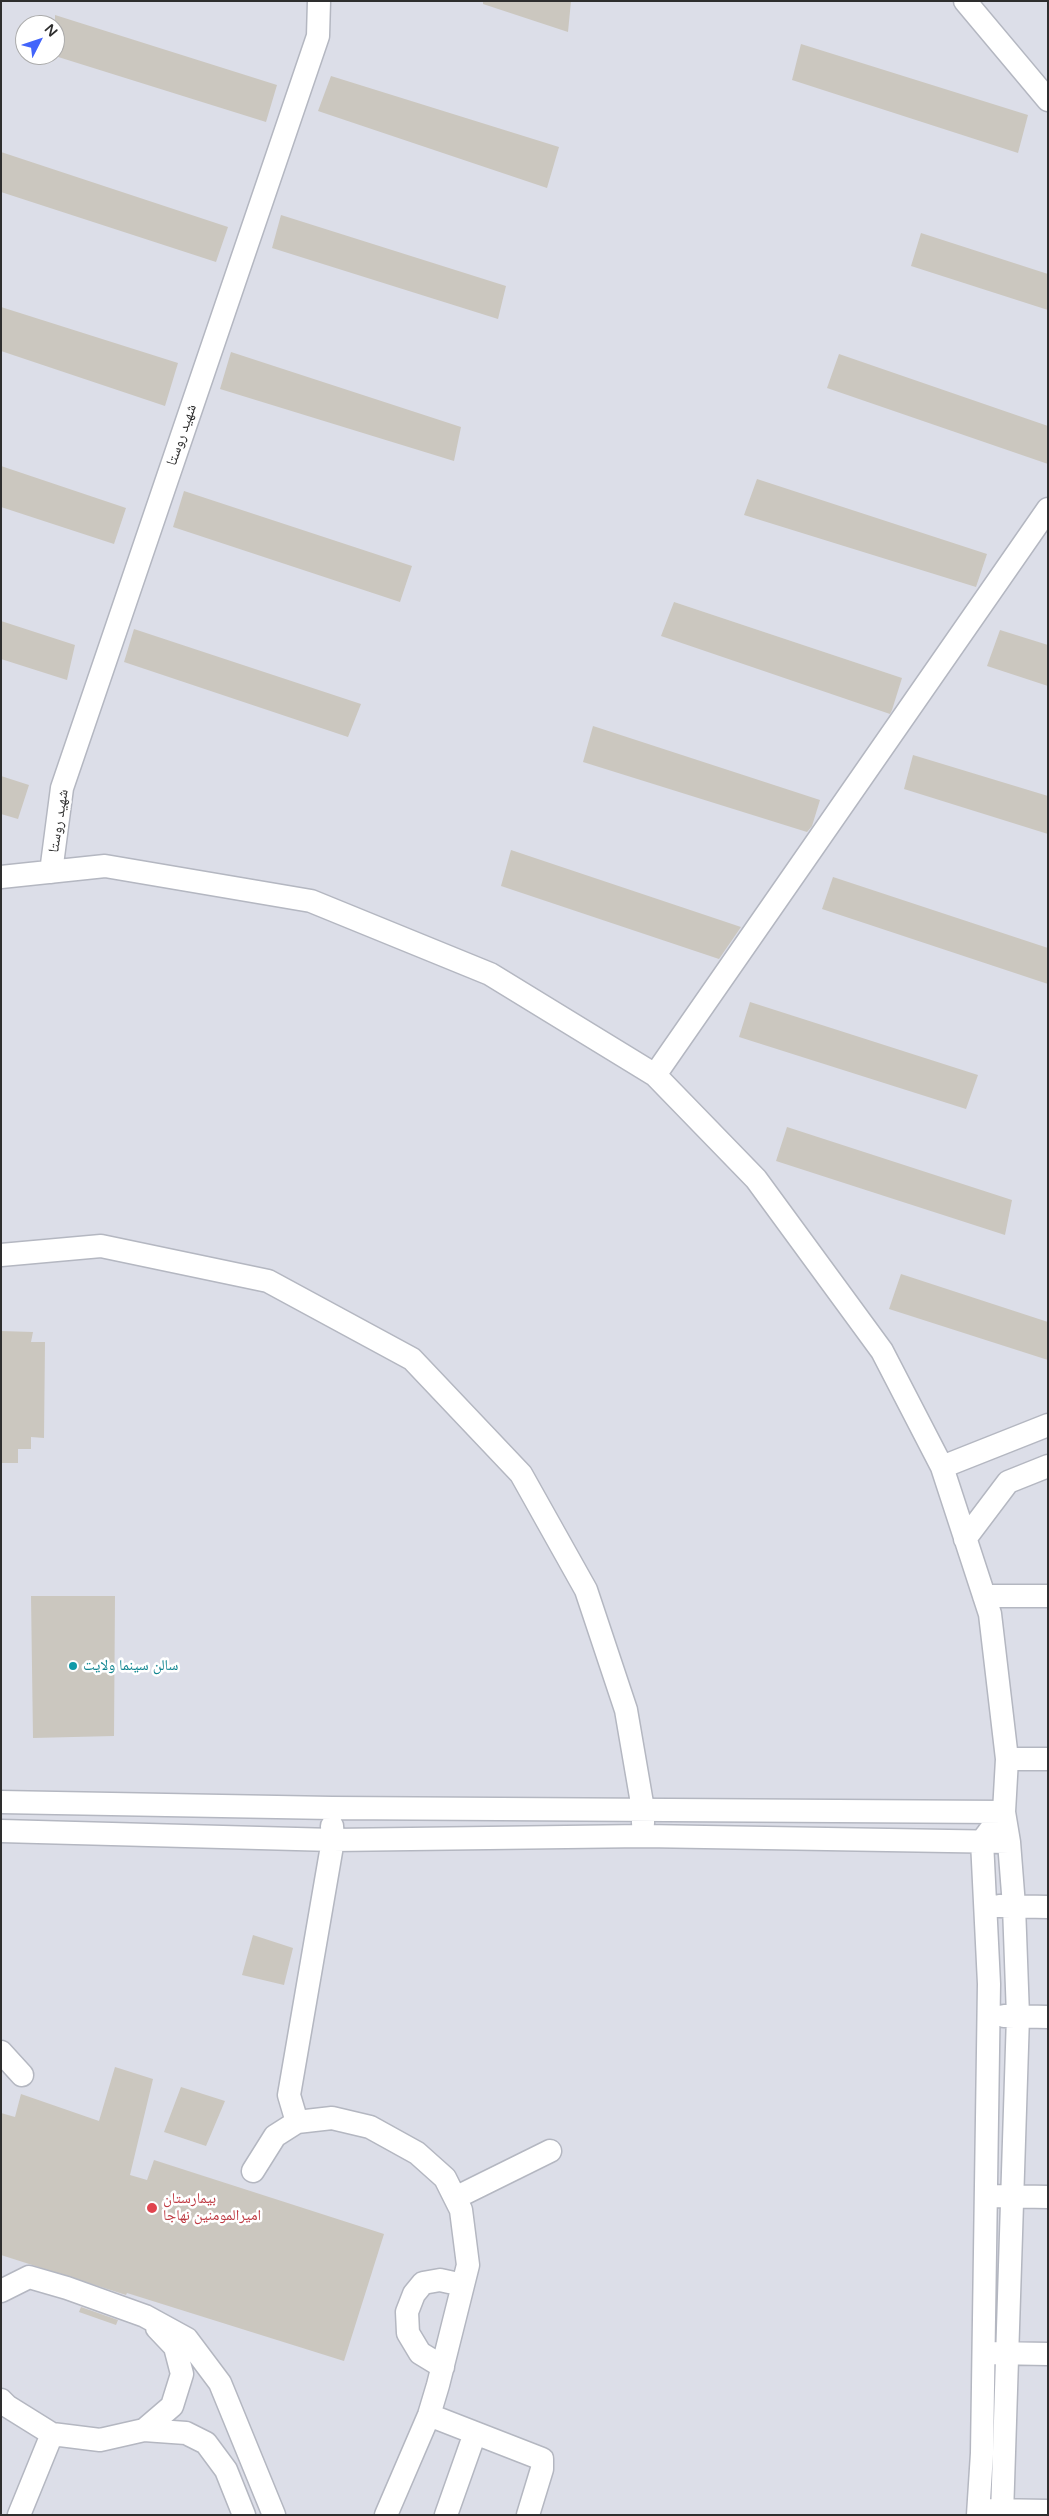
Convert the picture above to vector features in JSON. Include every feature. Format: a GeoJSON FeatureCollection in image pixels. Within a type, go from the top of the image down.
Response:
{"type":"FeatureCollection","features":[{"type":"Feature","properties":{"kind":"street","name":"شهید روستا"},"geometry":{"type":"LineString","coordinates":[[51,872],[62,788],[318,36],[319,1]]}},
{"type":"Feature","properties":{"kind":"street"},"geometry":{"type":"LineString","coordinates":[[965,1],[1048,100]]}},
{"type":"Feature","properties":{"kind":"street"},"geometry":{"type":"LineString","coordinates":[[655,1075],[1048,509]]}},
{"type":"Feature","properties":{"kind":"street"},"geometry":{"type":"LineString","coordinates":[[1,876],[105,866],[311,901],[490,974],[655,1075],[756,1179],[882,1351],[942,1467],[990,1614],[1007,1759],[1004,1812],[1009,1842],[1014,1906],[1018,2016],[1002,2512]]}},
{"type":"Feature","properties":{"kind":"street"},"geometry":{"type":"LineString","coordinates":[[1,1255],[101,1246],[268,1281],[412,1359],[521,1474],[586,1590],[626,1710],[643,1809],[644,1836]]}},
{"type":"Feature","properties":{"kind":"street"},"geometry":{"type":"LineString","coordinates":[[942,1467],[1048,1424]]}},
{"type":"Feature","properties":{"kind":"street"},"geometry":{"type":"LineString","coordinates":[[965,1539],[1008,1482],[1048,1466]]}},
{"type":"Feature","properties":{"kind":"street"},"geometry":{"type":"LineString","coordinates":[[984,1596],[1048,1596]]}},
{"type":"Feature","properties":{"kind":"street"},"geometry":{"type":"LineString","coordinates":[[1007,1759],[1048,1759]]}},
{"type":"Feature","properties":{"kind":"street"},"geometry":{"type":"LineString","coordinates":[[1,1802],[332,1808],[1004,1812]]}},
{"type":"Feature","properties":{"kind":"street"},"geometry":{"type":"LineString","coordinates":[[297,2122],[289,2095],[332,1840],[332,1808]]}},
{"type":"Feature","properties":{"kind":"street"},"geometry":{"type":"LineString","coordinates":[[1004,1812],[982,1842],[989,2015],[987,2195],[978,2512],[1048,2511]]}},
{"type":"Feature","properties":{"kind":"street"},"geometry":{"type":"LineString","coordinates":[[1,1831],[332,1840],[644,1836],[1009,1842]]}},
{"type":"Feature","properties":{"kind":"street"},"geometry":{"type":"LineString","coordinates":[[985,1906],[1048,1907]]}},
{"type":"Feature","properties":{"kind":"street"},"geometry":{"type":"LineString","coordinates":[[989,2015],[1048,2017]]}},
{"type":"Feature","properties":{"kind":"street"},"geometry":{"type":"LineString","coordinates":[[1,2052],[22,2075]]}},
{"type":"Feature","properties":{"kind":"street"},"geometry":{"type":"LineString","coordinates":[[253,2171],[275,2136],[297,2122],[332,2118],[370,2127],[417,2153],[445,2178],[461,2210],[468,2265],[443,2367],[428,2415],[386,2515]]}},
{"type":"Feature","properties":{"kind":"street"},"geometry":{"type":"LineString","coordinates":[[455,2198],[550,2151]]}},
{"type":"Feature","properties":{"kind":"street"},"geometry":{"type":"LineString","coordinates":[[987,2195],[1048,2197]]}},
{"type":"Feature","properties":{"kind":"street"},"geometry":{"type":"LineString","coordinates":[[1,2291],[28,2277],[68,2288],[145,2316],[187,2339],[220,2382],[274,2515]]}},
{"type":"Feature","properties":{"kind":"street"},"geometry":{"type":"LineString","coordinates":[[443,2367],[420,2353],[408,2333],[407,2312],[414,2294],[423,2283],[440,2280],[463,2285]]}},
{"type":"Feature","properties":{"kind":"street"},"geometry":{"type":"LineString","coordinates":[[144,2430],[172,2406],[182,2374],[175,2347],[145,2316]]}},
{"type":"Feature","properties":{"kind":"street"},"geometry":{"type":"LineString","coordinates":[[983,2352],[1048,2354]]}},
{"type":"Feature","properties":{"kind":"street"},"geometry":{"type":"LineString","coordinates":[[1,2400],[7,2406],[52,2434],[100,2440],[144,2430],[186,2433],[206,2444],[226,2470],[244,2515]]}},
{"type":"Feature","properties":{"kind":"street"},"geometry":{"type":"LineString","coordinates":[[428,2415],[542,2459],[542,2469],[528,2515]]}},
{"type":"Feature","properties":{"kind":"street"},"geometry":{"type":"LineString","coordinates":[[446,2515],[474,2433]]}},
{"type":"Feature","properties":{"kind":"street"},"geometry":{"type":"LineString","coordinates":[[19,2515],[52,2434]]}},
{"type":"Feature","properties":{"kind":"shaded area"},"geometry":{"type":"Polygon","coordinates":[[[1,1],[1048,1],[1048,2515],[1,2515],[1,1]]]}},
{"type":"Feature","properties":{"kind":"building"},"geometry":{"type":"Polygon","coordinates":[[[483,1],[571,1],[568,32],[483,4],[483,1]]]}},
{"type":"Feature","properties":{"kind":"building"},"geometry":{"type":"Polygon","coordinates":[[[65,18],[277,85],[266,122],[65,59],[65,18]]]}},
{"type":"Feature","properties":{"kind":"building"},"geometry":{"type":"Polygon","coordinates":[[[801,44],[1028,115],[1018,153],[792,80],[801,44]]]}},
{"type":"Feature","properties":{"kind":"building"},"geometry":{"type":"Polygon","coordinates":[[[331,76],[559,147],[547,188],[318,111],[331,76]]]}},
{"type":"Feature","properties":{"kind":"building"},"geometry":{"type":"Polygon","coordinates":[[[1,152],[228,227],[216,262],[1,192],[1,152]]]}},
{"type":"Feature","properties":{"kind":"building"},"geometry":{"type":"Polygon","coordinates":[[[281,215],[506,286],[498,319],[272,248],[281,215]]]}},
{"type":"Feature","properties":{"kind":"building"},"geometry":{"type":"Polygon","coordinates":[[[921,233],[1048,274],[1048,310],[911,266],[921,233]]]}},
{"type":"Feature","properties":{"kind":"building"},"geometry":{"type":"Polygon","coordinates":[[[1,307],[178,363],[165,406],[1,351],[1,307]]]}},
{"type":"Feature","properties":{"kind":"building"},"geometry":{"type":"Polygon","coordinates":[[[231,352],[461,427],[454,461],[220,389],[231,352]]]}},
{"type":"Feature","properties":{"kind":"building"},"geometry":{"type":"Polygon","coordinates":[[[839,354],[1048,426],[1048,464],[827,388],[839,354]]]}},
{"type":"Feature","properties":{"kind":"building"},"geometry":{"type":"Polygon","coordinates":[[[1,466],[126,508],[114,544],[1,507],[1,466]]]}},
{"type":"Feature","properties":{"kind":"building"},"geometry":{"type":"Polygon","coordinates":[[[757,479],[987,554],[976,587],[744,515],[757,479]]]}},
{"type":"Feature","properties":{"kind":"building"},"geometry":{"type":"Polygon","coordinates":[[[184,491],[412,566],[400,602],[173,527],[184,491]]]}},
{"type":"Feature","properties":{"kind":"building"},"geometry":{"type":"Polygon","coordinates":[[[674,602],[902,678],[890,714],[661,636],[674,602]]]}},
{"type":"Feature","properties":{"kind":"building"},"geometry":{"type":"Polygon","coordinates":[[[1,621],[75,645],[67,680],[1,659],[1,621]]]}},
{"type":"Feature","properties":{"kind":"building"},"geometry":{"type":"Polygon","coordinates":[[[134,629],[361,704],[348,737],[124,662],[134,629]]]}},
{"type":"Feature","properties":{"kind":"building"},"geometry":{"type":"Polygon","coordinates":[[[1000,630],[1048,645],[1048,686],[987,666],[1000,630]]]}},
{"type":"Feature","properties":{"kind":"building"},"geometry":{"type":"Polygon","coordinates":[[[593,726],[820,800],[812,826],[807,832],[583,762],[593,726]]]}},
{"type":"Feature","properties":{"kind":"building"},"geometry":{"type":"Polygon","coordinates":[[[913,755],[1048,796],[1048,834],[904,789],[913,755]]]}},
{"type":"Feature","properties":{"kind":"building"},"geometry":{"type":"Polygon","coordinates":[[[1,776],[29,785],[18,819],[1,814],[1,776]]]}},
{"type":"Feature","properties":{"kind":"building"},"geometry":{"type":"Polygon","coordinates":[[[511,850],[741,927],[719,959],[501,886],[511,850]]]}},
{"type":"Feature","properties":{"kind":"building"},"geometry":{"type":"Polygon","coordinates":[[[833,877],[1048,948],[1048,984],[822,909],[833,877]]]}},
{"type":"Feature","properties":{"kind":"building"},"geometry":{"type":"Polygon","coordinates":[[[750,1002],[978,1075],[966,1109],[739,1037],[750,1002]]]}},
{"type":"Feature","properties":{"kind":"building"},"geometry":{"type":"Polygon","coordinates":[[[787,1127],[1012,1200],[1005,1235],[776,1161],[787,1127]]]}},
{"type":"Feature","properties":{"kind":"building"},"geometry":{"type":"Polygon","coordinates":[[[901,1274],[1048,1322],[1048,1360],[889,1309],[901,1274]]]}},
{"type":"Feature","properties":{"kind":"building"},"geometry":{"type":"Polygon","coordinates":[[[1,1331],[33,1332],[31,1342],[45,1342],[44,1438],[31,1437],[31,1449],[18,1449],[18,1463],[1,1463],[1,1331]]]}},
{"type":"Feature","properties":{"kind":"building","name":"سالن سینما ولایت"},"geometry":{"type":"Polygon","coordinates":[[[31,1596],[115,1596],[114,1736],[33,1738],[31,1596]]]}},
{"type":"Feature","properties":{"kind":"building"},"geometry":{"type":"Polygon","coordinates":[[[253,1935],[293,1948],[284,1985],[242,1975],[253,1935]]]}},
{"type":"Feature","properties":{"kind":"building","name":"بیمارستان امیرالمومنین نهاجا"},"geometry":{"type":"Polygon","coordinates":[[[115,2067],[153,2079],[130,2175],[147,2180],[154,2160],[384,2234],[344,2361],[1,2255],[1,2113],[15,2117],[21,2094],[99,2121],[115,2067]]]}},
{"type":"Feature","properties":{"kind":"building"},"geometry":{"type":"Polygon","coordinates":[[[181,2087],[225,2101],[206,2146],[164,2132],[181,2087]]]}},
{"type":"Feature","properties":{"kind":"building"},"geometry":{"type":"Polygon","coordinates":[[[81,2307],[118,2320],[116,2325],[79,2312],[81,2307]]]}},
{"type":"Feature","properties":{"kind":"place","name":"سالن سینما ولایت"},"geometry":{"type":"Point","coordinates":[73,1666]}},
{"type":"Feature","properties":{"kind":"place","name":"بیمارستان امیرالمومنین نهاجا"},"geometry":{"type":"Point","coordinates":[152,2208]}}]}
